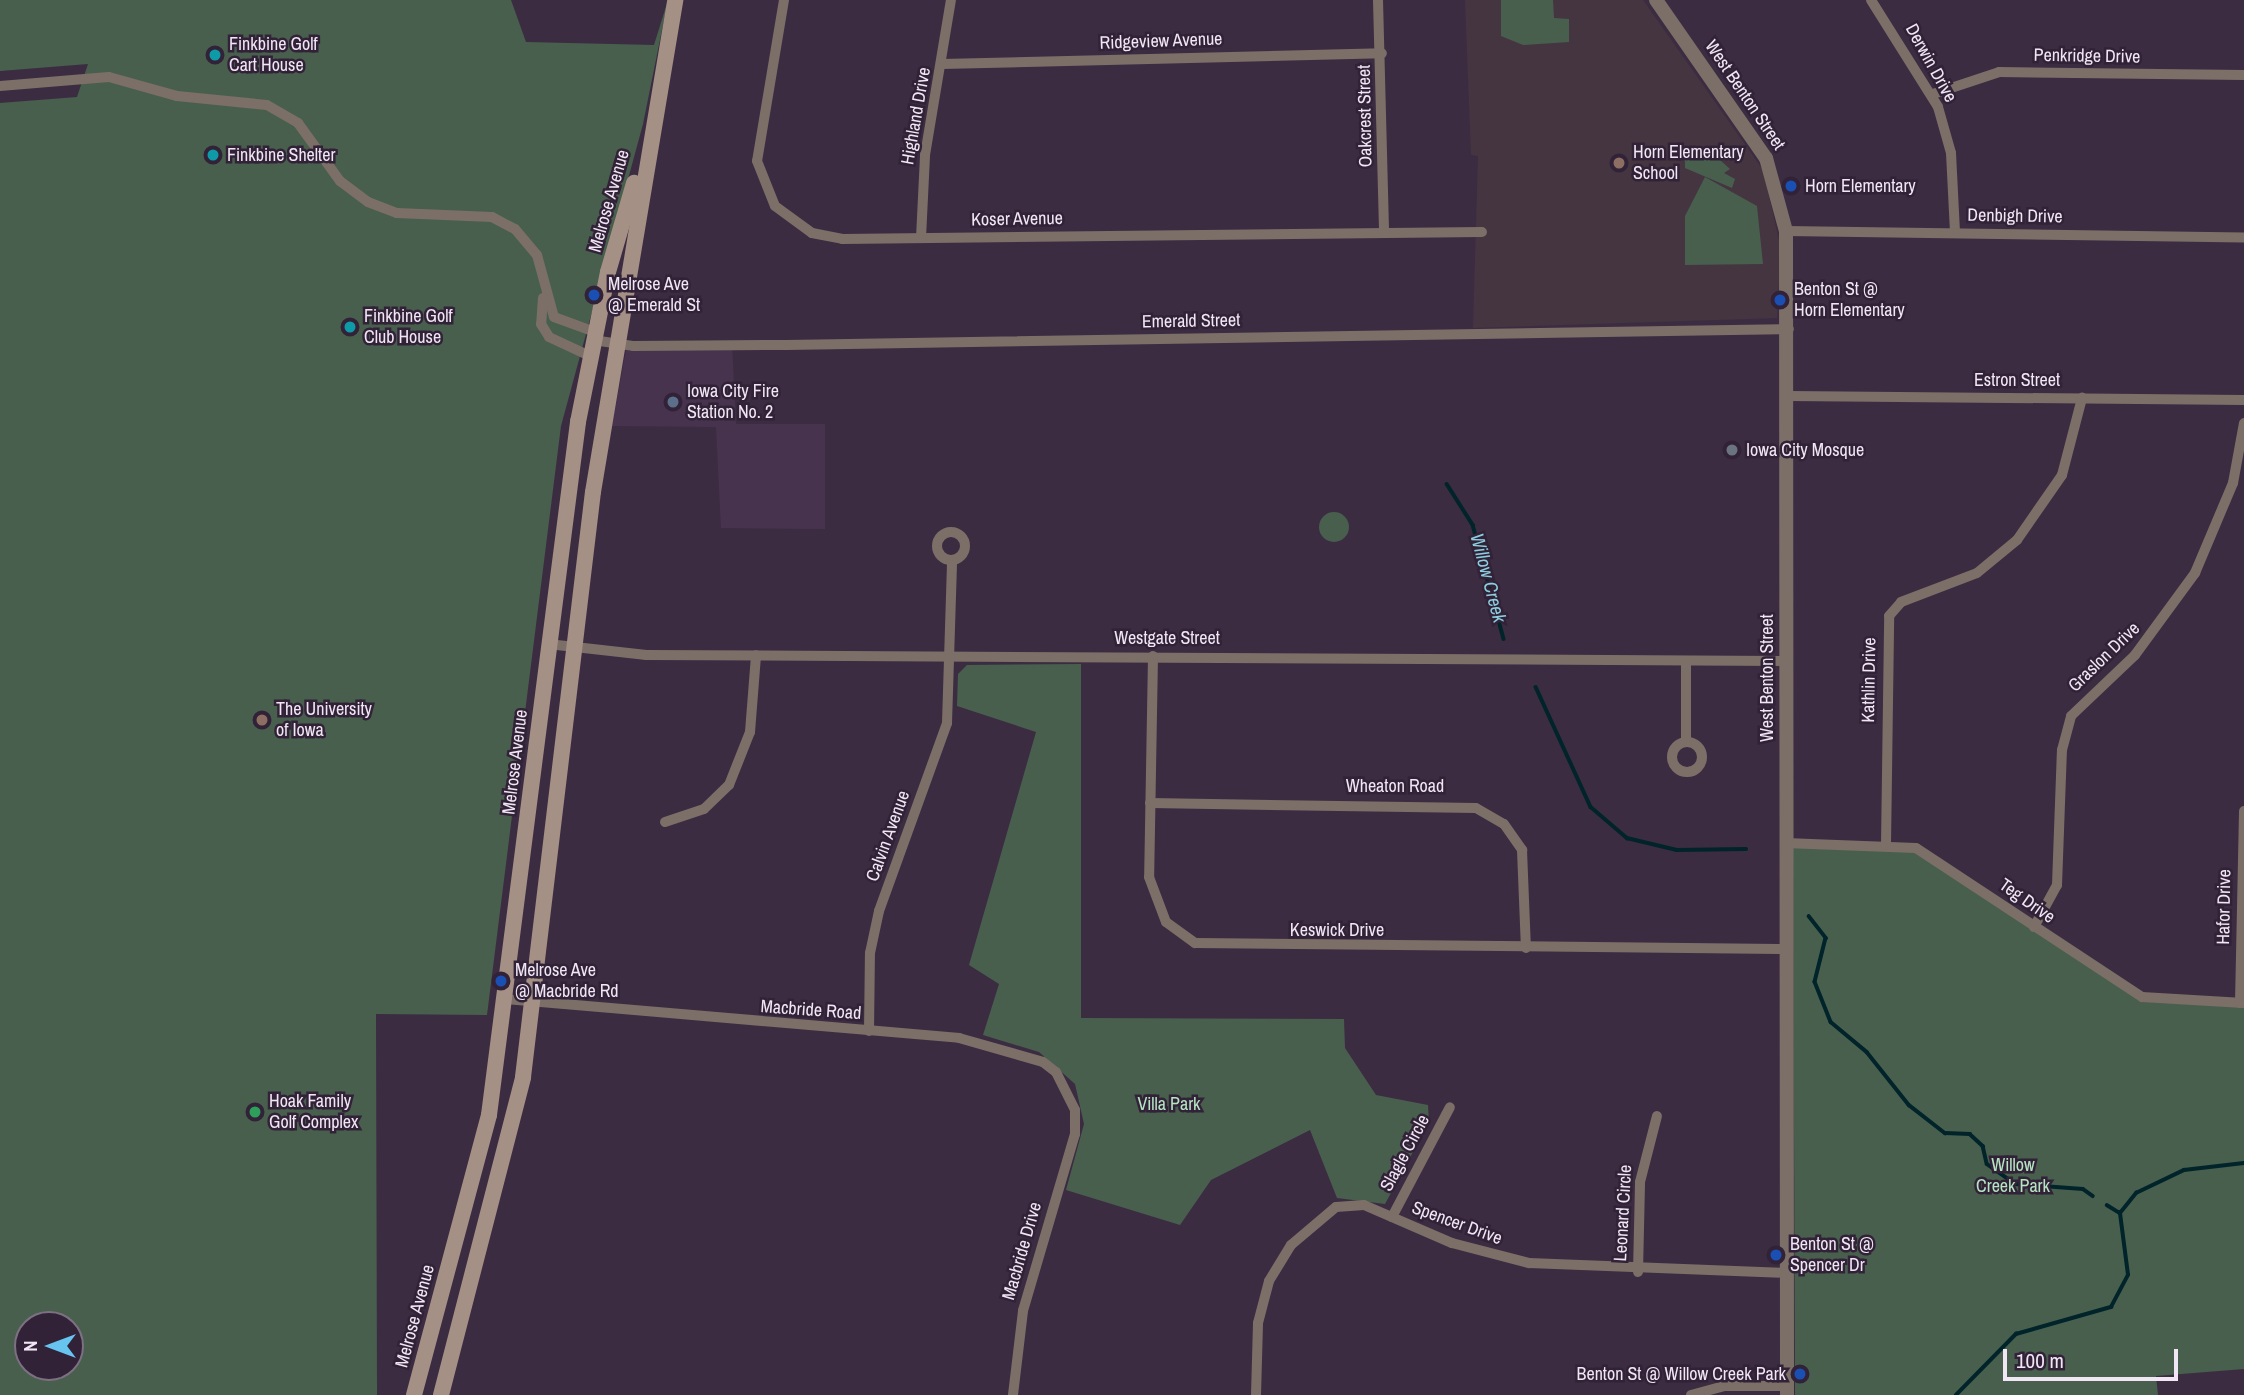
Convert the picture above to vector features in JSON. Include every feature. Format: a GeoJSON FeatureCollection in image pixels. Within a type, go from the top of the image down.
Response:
{"type":"FeatureCollection","features":[{"type":"Feature","properties":{"kind":"main road","name":"Melrose Avenue"},"geometry":{"type":"LineString","coordinates":[[441,1395],[509,1145],[533,1002],[574,647],[649,133],[675,0]]}},
{"type":"Feature","properties":{"kind":"main road","name":"Melrose Avenue"},"geometry":{"type":"LineString","coordinates":[[414,1395],[489,1115],[506,999],[548,644],[593,343],[649,133]]}},
{"type":"Feature","properties":{"kind":"street","name":"Koser Avenue"},"geometry":{"type":"LineString","coordinates":[[784,0],[757,144],[765,190],[785,216],[812,233],[921,238],[1482,232]]}},
{"type":"Feature","properties":{"kind":"street","name":"Highland Drive"},"geometry":{"type":"LineString","coordinates":[[921,238],[925,155],[951,0]]}},
{"type":"Feature","properties":{"kind":"street","name":"Oakcrest Street"},"geometry":{"type":"LineString","coordinates":[[1378,0],[1382,52],[1384,232]]}},
{"type":"Feature","properties":{"kind":"street","name":"West Benton Street"},"geometry":{"type":"LineString","coordinates":[[1656,0],[1766,158],[1786,231],[1789,329],[1785,844],[1787,1391]]}},
{"type":"Feature","properties":{"kind":"street","name":"Derwin Drive"},"geometry":{"type":"LineString","coordinates":[[1871,0],[1933,94],[1951,153],[1955,233]]}},
{"type":"Feature","properties":{"kind":"street","name":"Ridgeview Avenue"},"geometry":{"type":"LineString","coordinates":[[942,64],[1382,52]]}},
{"type":"Feature","properties":{"kind":"street","name":"Penkridge Drive"},"geometry":{"type":"LineString","coordinates":[[1933,94],[1999,72],[2244,75]]}},
{"type":"Feature","properties":{"kind":"street"},"geometry":{"type":"LineString","coordinates":[[0,86],[109,77],[177,96],[267,105],[298,122],[340,181],[368,202],[397,212],[492,217],[515,229],[537,255],[543,295],[541,324],[550,337],[593,343]]}},
{"type":"Feature","properties":{"kind":"street","name":"Denbigh Drive"},"geometry":{"type":"LineString","coordinates":[[1786,231],[2244,237]]}},
{"type":"Feature","properties":{"kind":"street"},"geometry":{"type":"LineString","coordinates":[[543,295],[560,323],[593,343]]}},
{"type":"Feature","properties":{"kind":"street","name":"Emerald Street"},"geometry":{"type":"LineString","coordinates":[[593,343],[1789,329]]}},
{"type":"Feature","properties":{"kind":"street","name":"Estron Street"},"geometry":{"type":"LineString","coordinates":[[1789,396],[2244,400]]}},
{"type":"Feature","properties":{"kind":"street","name":"Kathlin Drive"},"geometry":{"type":"LineString","coordinates":[[1885,845],[1889,616],[1901,602],[1977,573],[2025,531],[2062,475],[2082,398]]}},
{"type":"Feature","properties":{"kind":"street","name":"Graslon Drive"},"geometry":{"type":"LineString","coordinates":[[2034,927],[2051,902],[2060,867],[2062,750],[2071,716],[2135,655],[2195,573],[2226,505],[2244,423]]}},
{"type":"Feature","properties":{"kind":"street","name":"Calvin Avenue"},"geometry":{"type":"LineString","coordinates":[[869,1031],[870,953],[942,741],[951,656],[952,560]]}},
{"type":"Feature","properties":{"kind":"street","name":"Westgate Street"},"geometry":{"type":"LineString","coordinates":[[548,644],[757,655],[1153,656],[1686,663],[1786,661]]}},
{"type":"Feature","properties":{"kind":"street"},"geometry":{"type":"LineString","coordinates":[[665,822],[704,809],[729,785],[750,732],[757,655]]}},
{"type":"Feature","properties":{"kind":"street","name":"Keswick Drive"},"geometry":{"type":"LineString","coordinates":[[1153,656],[1150,803],[1153,895],[1166,922],[1195,943],[1526,948],[1786,948]]}},
{"type":"Feature","properties":{"kind":"street"},"geometry":{"type":"LineString","coordinates":[[1686,663],[1686,742]]}},
{"type":"Feature","properties":{"kind":"street","name":"Wheaton Road"},"geometry":{"type":"LineString","coordinates":[[1150,803],[1476,808],[1504,824],[1522,850],[1526,948]]}},
{"type":"Feature","properties":{"kind":"street","name":"Hafor Drive"},"geometry":{"type":"LineString","coordinates":[[2242,1003],[2244,811]]}},
{"type":"Feature","properties":{"kind":"street","name":"Teg Drive"},"geometry":{"type":"LineString","coordinates":[[1785,844],[1885,845],[1925,852],[2142,997],[2242,1003]]}},
{"type":"Feature","properties":{"kind":"street","name":"Macbride Road"},"geometry":{"type":"LineString","coordinates":[[506,999],[959,1038],[1043,1062],[1064,1082],[1077,1119]]}},
{"type":"Feature","properties":{"kind":"street","name":"Slagle Circle"},"geometry":{"type":"LineString","coordinates":[[1392,1217],[1450,1107]]}},
{"type":"Feature","properties":{"kind":"street","name":"Leonard Circle"},"geometry":{"type":"LineString","coordinates":[[1638,1272],[1640,1182],[1657,1116]]}},
{"type":"Feature","properties":{"kind":"street","name":"Macbride Drive"},"geometry":{"type":"LineString","coordinates":[[1013,1395],[1023,1311],[1077,1119]]}},
{"type":"Feature","properties":{"kind":"street","name":"Spencer Drive"},"geometry":{"type":"LineString","coordinates":[[1256,1395],[1261,1303],[1291,1245],[1336,1207],[1364,1205],[1504,1258],[1638,1272],[1786,1273]]}},
{"type":"Feature","properties":{"kind":"street"},"geometry":{"type":"LineString","coordinates":[[1691,1395],[1724,1386],[1787,1391]]}},
{"type":"Feature","properties":{"kind":"shaded area","name":"Horn Elementary School"},"geometry":{"type":"Polygon","coordinates":[[[1465,0],[1643,0],[1763,170],[1781,249],[1777,318],[1473,328],[1478,156],[1471,155],[1465,0]]]}},
{"type":"Feature","properties":{"kind":"shaded area"},"geometry":{"type":"Polygon","coordinates":[[[627,345],[732,345],[736,424],[825,424],[825,529],[721,528],[716,427],[612,426],[627,345]]]}},
{"type":"Feature","properties":{"kind":"green space","name":"The University of Iowa"},"geometry":{"type":"Polygon","coordinates":[[[0,0],[511,0],[526,42],[654,45],[668,0],[643,124],[561,426],[487,1015],[376,1014],[377,1395],[0,1395],[0,103],[77,97],[88,64],[0,71],[0,0]]]}},
{"type":"Feature","properties":{"kind":"green space"},"geometry":{"type":"Polygon","coordinates":[[[1501,0],[1553,0],[1554,18],[1569,19],[1569,42],[1523,45],[1501,36],[1501,0]]]}},
{"type":"Feature","properties":{"kind":"green space"},"geometry":{"type":"Polygon","coordinates":[[[1693,149],[1709,150],[1730,169],[1724,173],[1735,179],[1732,188],[1685,168],[1685,154],[1693,149]]]}},
{"type":"Feature","properties":{"kind":"green space"},"geometry":{"type":"Polygon","coordinates":[[[1705,177],[1757,206],[1763,264],[1685,265],[1685,216],[1705,177]]]}},
{"type":"Feature","properties":{"kind":"green space"},"geometry":{"type":"Polygon","coordinates":[[[1334,512],[1345,516],[1349,527],[1345,538],[1334,542],[1323,538],[1319,527],[1323,516],[1334,512]]]}},
{"type":"Feature","properties":{"kind":"green space","name":"Villa Park"},"geometry":{"type":"Polygon","coordinates":[[[1081,664],[1081,1018],[1344,1019],[1345,1048],[1376,1095],[1428,1105],[1429,1122],[1385,1204],[1337,1198],[1310,1130],[1211,1180],[1180,1225],[1066,1190],[1084,1124],[1075,1084],[1039,1052],[983,1035],[999,984],[969,965],[1036,732],[957,706],[958,674],[967,665],[1081,664]]]}},
{"type":"Feature","properties":{"kind":"green space","name":"Willow Creek Park"},"geometry":{"type":"Polygon","coordinates":[[[1793,844],[1907,845],[2142,997],[2244,1003],[2244,1369],[2156,1376],[2158,1395],[1795,1395],[1793,844]]]}},
{"type":"Feature","properties":{"kind":"waterway","name":"Willow Creek"},"geometry":{"type":"LineString","coordinates":[[1447,484],[1473,525],[1504,639]]}},
{"type":"Feature","properties":{"kind":"waterway"},"geometry":{"type":"LineString","coordinates":[[1536,687],[1591,807],[1627,838],[1677,850],[1746,849]]}},
{"type":"Feature","properties":{"kind":"waterway"},"geometry":{"type":"LineString","coordinates":[[1809,916],[1826,938],[1815,982],[1831,1022],[1867,1052],[1909,1105],[1945,1133],[1970,1134],[1983,1146],[1987,1164],[2016,1184],[2083,1189],[2093,1196]]}},
{"type":"Feature","properties":{"kind":"waterway","name":"Willow Creek"},"geometry":{"type":"LineString","coordinates":[[1956,1395],[2016,1334],[2111,1307],[2128,1275],[2120,1213],[2136,1193],[2184,1170],[2244,1163]]}},
{"type":"Feature","properties":{"kind":"waterway"},"geometry":{"type":"LineString","coordinates":[[2107,1205],[2120,1213]]}},
{"type":"Feature","properties":{"kind":"place","name":"Finkbine Golf Cart House"},"geometry":{"type":"Point","coordinates":[215,55]}},
{"type":"Feature","properties":{"kind":"place","name":"Finkbine Shelter"},"geometry":{"type":"Point","coordinates":[213,155]}},
{"type":"Feature","properties":{"kind":"place","name":"Horn Elementary School"},"geometry":{"type":"Point","coordinates":[1619,163]}},
{"type":"Feature","properties":{"kind":"place","name":"Horn Elementary"},"geometry":{"type":"Point","coordinates":[1791,186]}},
{"type":"Feature","properties":{"kind":"place","name":"Melrose Ave @ Emerald St"},"geometry":{"type":"Point","coordinates":[594,295]}},
{"type":"Feature","properties":{"kind":"place","name":"Benton St @ Horn Elementary"},"geometry":{"type":"Point","coordinates":[1780,300]}},
{"type":"Feature","properties":{"kind":"place","name":"Finkbine Golf Club House"},"geometry":{"type":"Point","coordinates":[350,327]}},
{"type":"Feature","properties":{"kind":"place","name":"Iowa City Fire Station No. 2"},"geometry":{"type":"Point","coordinates":[673,402]}},
{"type":"Feature","properties":{"kind":"place","name":"Iowa City Mosque"},"geometry":{"type":"Point","coordinates":[1732,450]}},
{"type":"Feature","properties":{"kind":"place","name":"The University of Iowa"},"geometry":{"type":"Point","coordinates":[262,720]}},
{"type":"Feature","properties":{"kind":"place","name":"Melrose Ave @ Macbride Rd"},"geometry":{"type":"Point","coordinates":[501,981]}},
{"type":"Feature","properties":{"kind":"place","name":"Hoak Family Golf Complex"},"geometry":{"type":"Point","coordinates":[255,1112]}},
{"type":"Feature","properties":{"kind":"place","name":"Benton St @ Spencer Dr"},"geometry":{"type":"Point","coordinates":[1776,1255]}},
{"type":"Feature","properties":{"kind":"place","name":"Benton St @ Willow Creek Park"},"geometry":{"type":"Point","coordinates":[1800,1374]}}]}
